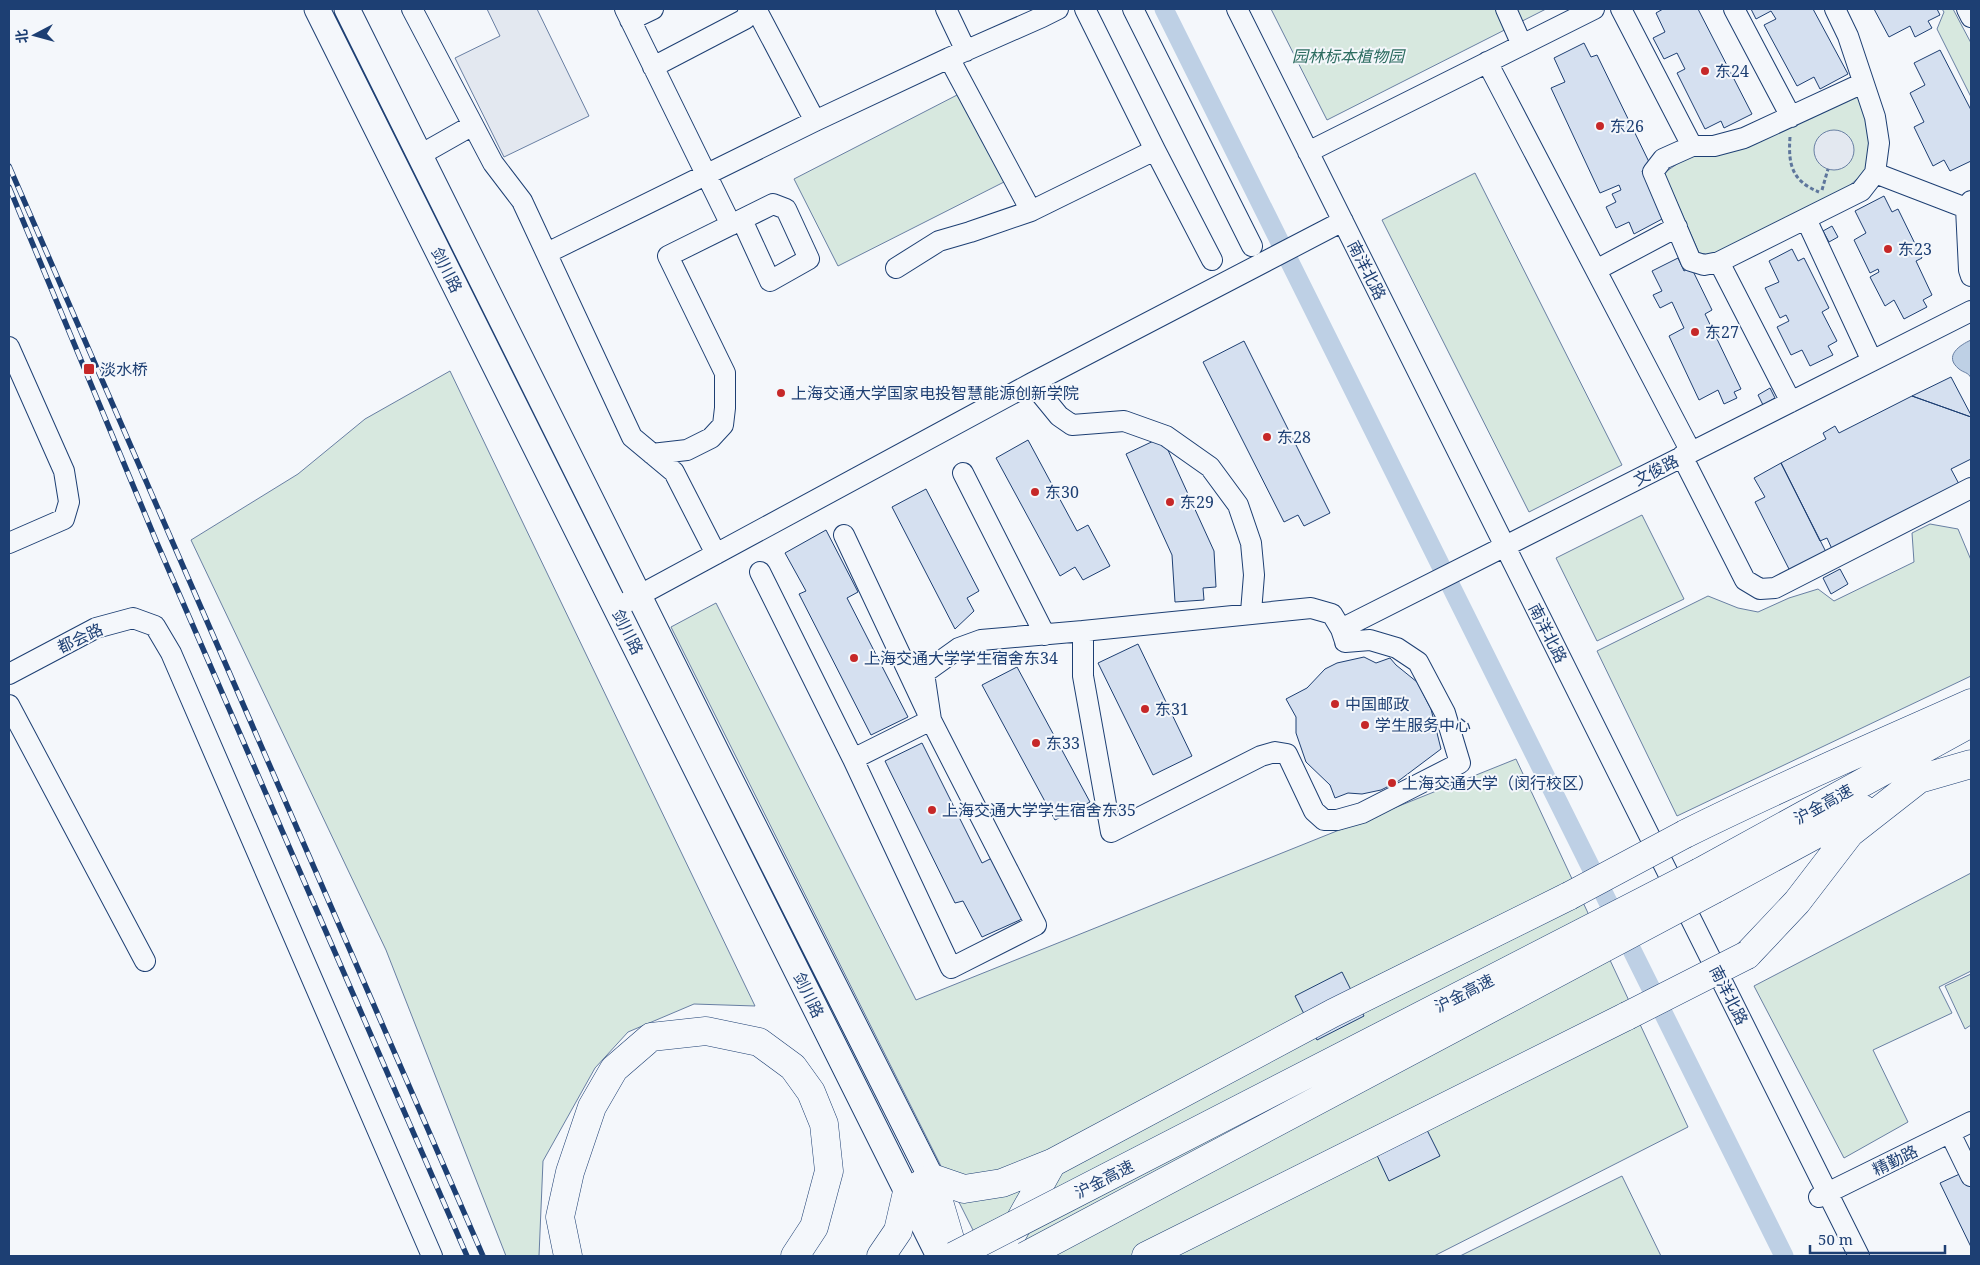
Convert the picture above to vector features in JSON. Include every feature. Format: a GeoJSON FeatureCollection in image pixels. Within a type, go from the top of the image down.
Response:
{"type":"FeatureCollection","features":[{"type":"Feature","properties":{"kind":"highway"},"geometry":{"type":"LineString","coordinates":[[881,1256],[898,1231],[907,1192],[932,1178],[964,1189],[1002,1183],[1052,1163],[1333,1013],[1569,896],[1685,834],[1809,774],[1971,703]]}},
{"type":"Feature","properties":{"kind":"highway","name":"沪金高速"},"geometry":{"type":"LineString","coordinates":[[1025,1256],[1707,880],[1971,723]]}},
{"type":"Feature","properties":{"kind":"highway","name":"沪金高速"},"geometry":{"type":"LineString","coordinates":[[954,1256],[1707,880],[1971,753]]}},
{"type":"Feature","properties":{"kind":"highway","name":"沪金高速"},"geometry":{"type":"LineString","coordinates":[[1919,779],[1971,764]]}},
{"type":"Feature","properties":{"kind":"highway"},"geometry":{"type":"LineString","coordinates":[[1146,1256],[1747,955],[1797,902],[1850,833],[1919,779]]}},
{"type":"Feature","properties":{"kind":"highway"},"geometry":{"type":"LineString","coordinates":[[568,1256],[560,1217],[570,1172],[592,1107],[614,1069],[651,1037],[706,1031],[759,1042],[793,1067],[811,1092],[824,1124],[829,1171],[814,1227],[795,1256]]}},
{"type":"Feature","properties":{"kind":"highway"},"geometry":{"type":"LineString","coordinates":[[1000,1256],[1052,1163]]}},
{"type":"Feature","properties":{"kind":"highway"},"geometry":{"type":"LineString","coordinates":[[932,1178],[954,1256]]}},
{"type":"Feature","properties":{"kind":"highway"},"geometry":{"type":"LineString","coordinates":[[907,1192],[954,1256]]}},
{"type":"Feature","properties":{"kind":"main road","name":"剑川路"},"geometry":{"type":"LineString","coordinates":[[317,9],[939,1256]]}},
{"type":"Feature","properties":{"kind":"main road","name":"剑川路"},"geometry":{"type":"LineString","coordinates":[[347,9],[639,596],[932,1178],[968,1256]]}},
{"type":"Feature","properties":{"kind":"street"},"geometry":{"type":"LineString","coordinates":[[412,9],[492,163],[522,201],[632,437],[674,472],[716,554]]}},
{"type":"Feature","properties":{"kind":"street"},"geometry":{"type":"LineString","coordinates":[[652,454],[687,450],[711,438],[723,425],[725,373],[668,256],[737,222],[706,174],[627,14],[653,9]]}},
{"type":"Feature","properties":{"kind":"street"},"geometry":{"type":"LineString","coordinates":[[653,67],[744,19],[750,9]]}},
{"type":"Feature","properties":{"kind":"street"},"geometry":{"type":"LineString","coordinates":[[756,9],[815,121]]}},
{"type":"Feature","properties":{"kind":"street"},"geometry":{"type":"LineString","coordinates":[[946,9],[957,54],[1031,211]]}},
{"type":"Feature","properties":{"kind":"street"},"geometry":{"type":"LineString","coordinates":[[1085,9],[1212,260]]}},
{"type":"Feature","properties":{"kind":"street"},"geometry":{"type":"LineString","coordinates":[[1133,9],[1252,246]]}},
{"type":"Feature","properties":{"kind":"street","name":"南洋北路"},"geometry":{"type":"LineString","coordinates":[[1238,9],[1505,546],[1823,1195],[1859,1256]]}},
{"type":"Feature","properties":{"kind":"street"},"geometry":{"type":"LineString","coordinates":[[1506,9],[1522,45]]}},
{"type":"Feature","properties":{"kind":"street"},"geometry":{"type":"LineString","coordinates":[[1308,152],[1594,9]]}},
{"type":"Feature","properties":{"kind":"street"},"geometry":{"type":"LineString","coordinates":[[1621,9],[1692,146]]}},
{"type":"Feature","properties":{"kind":"street"},"geometry":{"type":"LineString","coordinates":[[1734,9],[1791,117]]}},
{"type":"Feature","properties":{"kind":"street"},"geometry":{"type":"LineString","coordinates":[[1835,9],[1848,36],[1875,116],[1879,143],[1875,173],[1861,191],[1719,262],[1704,265],[1691,261],[1653,172],[1663,159],[1692,146],[1714,146],[1744,138],[1863,84]]}},
{"type":"Feature","properties":{"kind":"street"},"geometry":{"type":"LineString","coordinates":[[1967,9],[1971,16]]}},
{"type":"Feature","properties":{"kind":"street"},"geometry":{"type":"LineString","coordinates":[[547,253],[815,121],[1046,12]]}},
{"type":"Feature","properties":{"kind":"street"},"geometry":{"type":"LineString","coordinates":[[1487,62],[1596,270],[1687,454],[1745,580],[1760,589],[1775,588],[1971,488]]}},
{"type":"Feature","properties":{"kind":"street"},"geometry":{"type":"LineString","coordinates":[[420,156],[473,125]]}},
{"type":"Feature","properties":{"kind":"street"},"geometry":{"type":"LineString","coordinates":[[896,268],[939,240],[970,232],[1031,211],[1155,150]]}},
{"type":"Feature","properties":{"kind":"street"},"geometry":{"type":"LineString","coordinates":[[1875,173],[1968,204],[1969,270],[1971,276]]}},
{"type":"Feature","properties":{"kind":"street"},"geometry":{"type":"LineString","coordinates":[[1806,220],[1872,361]]}},
{"type":"Feature","properties":{"kind":"street"},"geometry":{"type":"LineString","coordinates":[[616,608],[1032,383],[1343,221]]}},
{"type":"Feature","properties":{"kind":"street"},"geometry":{"type":"LineString","coordinates":[[1596,270],[1677,227]]}},
{"type":"Feature","properties":{"kind":"street"},"geometry":{"type":"LineString","coordinates":[[1719,262],[1791,402]]}},
{"type":"Feature","properties":{"kind":"street","name":"文俊路"},"geometry":{"type":"LineString","coordinates":[[1345,641],[1423,587],[1971,311]]}},
{"type":"Feature","properties":{"kind":"street"},"geometry":{"type":"LineString","coordinates":[[9,347],[64,471],[69,502],[64,519],[9,543]]}},
{"type":"Feature","properties":{"kind":"street"},"geometry":{"type":"LineString","coordinates":[[1032,383],[1059,416],[1072,425],[1124,421],[1166,436],[1210,467],[1238,504],[1251,543],[1254,575],[1251,612]]}},
{"type":"Feature","properties":{"kind":"street"},"geometry":{"type":"LineString","coordinates":[[963,473],[1045,635]]}},
{"type":"Feature","properties":{"kind":"street"},"geometry":{"type":"LineString","coordinates":[[760,572],[853,759],[951,968],[1036,924],[931,720],[844,535]]}},
{"type":"Feature","properties":{"kind":"street"},"geometry":{"type":"LineString","coordinates":[[931,720],[924,673],[959,648],[981,640],[1045,635],[1251,612],[1311,608],[1332,614],[1345,641],[1370,640],[1397,648],[1418,662],[1445,713],[1460,763],[1362,813],[1338,820],[1324,820],[1314,811],[1287,754],[1275,752],[1261,756],[1111,832],[1083,676],[1083,631]]}},
{"type":"Feature","properties":{"kind":"street","name":"都会路"},"geometry":{"type":"LineString","coordinates":[[9,674],[96,628],[133,618],[155,626],[171,653],[432,1256]]}},
{"type":"Feature","properties":{"kind":"street"},"geometry":{"type":"LineString","coordinates":[[9,705],[146,961]]}},
{"type":"Feature","properties":{"kind":"street"},"geometry":{"type":"LineString","coordinates":[[853,759],[931,720]]}},
{"type":"Feature","properties":{"kind":"street","name":"精勤路"},"geometry":{"type":"LineString","coordinates":[[1823,1195],[1971,1122]]}},
{"type":"Feature","properties":{"kind":"street"},"geometry":{"type":"LineString","coordinates":[[1950,1133],[1971,1176]]}},
{"type":"Feature","properties":{"kind":"path"},"geometry":{"type":"LineString","coordinates":[[1791,117],[1790,162],[1795,174],[1806,187],[1821,192]]}},
{"type":"Feature","properties":{"kind":"green space","name":"园林标本植物园"},"geometry":{"type":"Polygon","coordinates":[[[1271,9],[1546,9],[1327,120],[1271,9]]]}},
{"type":"Feature","properties":{"kind":"green space"},"geometry":{"type":"Polygon","coordinates":[[[1942,9],[1953,9],[1971,43],[1971,97],[1937,29],[1944,12],[1942,9]]]}},
{"type":"Feature","properties":{"kind":"green space"},"geometry":{"type":"Polygon","coordinates":[[[1859,92],[1873,143],[1867,170],[1847,188],[1713,256],[1699,253],[1664,173],[1690,155],[1859,92]]]}},
{"type":"Feature","properties":{"kind":"green space"},"geometry":{"type":"Polygon","coordinates":[[[959,94],[1004,182],[838,266],[794,179],[959,94]]]}},
{"type":"Feature","properties":{"kind":"green space"},"geometry":{"type":"Polygon","coordinates":[[[1475,173],[1622,465],[1529,512],[1382,220],[1475,173]]]}},
{"type":"Feature","properties":{"kind":"green space"},"geometry":{"type":"Polygon","coordinates":[[[450,371],[755,1006],[694,1004],[628,1032],[595,1068],[543,1161],[539,1256],[506,1256],[386,950],[191,540],[298,474],[365,419],[450,371]]]}},
{"type":"Feature","properties":{"kind":"green space"},"geometry":{"type":"Polygon","coordinates":[[[1642,515],[1684,599],[1597,641],[1556,558],[1642,515]]]}},
{"type":"Feature","properties":{"kind":"green space"},"geometry":{"type":"Polygon","coordinates":[[[1930,524],[1958,529],[1971,560],[1971,676],[1677,816],[1597,651],[1708,596],[1738,608],[1758,612],[1789,598],[1818,589],[1834,601],[1914,562],[1912,533],[1930,524]]]}},
{"type":"Feature","properties":{"kind":"green space"},"geometry":{"type":"Polygon","coordinates":[[[716,603],[916,1000],[1516,759],[1688,1127],[1434,1256],[986,1256],[671,627],[716,603]]]}},
{"type":"Feature","properties":{"kind":"green space"},"geometry":{"type":"Polygon","coordinates":[[[1971,873],[1971,971],[1939,987],[1952,1013],[1873,1050],[1908,1122],[1844,1158],[1754,986],[1971,873]]]}},
{"type":"Feature","properties":{"kind":"green space"},"geometry":{"type":"Polygon","coordinates":[[[1971,974],[1971,1025],[1965,1029],[1945,986],[1971,974]]]}},
{"type":"Feature","properties":{"kind":"green space"},"geometry":{"type":"Polygon","coordinates":[[[1622,1176],[1661,1256],[1460,1256],[1622,1176]]]}},
{"type":"Feature","properties":{"kind":"shaded area"},"geometry":{"type":"Polygon","coordinates":[[[487,9],[537,9],[589,116],[504,157],[455,58],[500,36],[487,9]]]}},
{"type":"Feature","properties":{"kind":"shaded area"},"geometry":{"type":"Polygon","coordinates":[[[1838,130],[1845,133],[1851,139],[1854,150],[1853,158],[1845,167],[1838,170],[1830,170],[1823,167],[1815,158],[1814,146],[1817,139],[1826,131],[1838,130]]]}},
{"type":"Feature","properties":{"kind":"water"},"geometry":{"type":"Polygon","coordinates":[[[1971,340],[1971,378],[1954,364],[1953,355],[1958,348],[1971,340]]]}},
{"type":"Feature","properties":{"kind":"building","name":"东24"},"geometry":{"type":"Polygon","coordinates":[[[1663,9],[1698,9],[1752,114],[1724,128],[1721,121],[1705,129],[1677,73],[1685,69],[1677,53],[1664,59],[1653,38],[1665,32],[1656,13],[1663,9]]]}},
{"type":"Feature","properties":{"kind":"building"},"geometry":{"type":"Polygon","coordinates":[[[1751,9],[1813,9],[1848,74],[1820,89],[1814,77],[1797,86],[1764,25],[1776,19],[1771,11],[1756,19],[1751,9]]]}},
{"type":"Feature","properties":{"kind":"building"},"geometry":{"type":"Polygon","coordinates":[[[1874,9],[1937,9],[1940,15],[1928,21],[1932,28],[1915,37],[1910,26],[1889,37],[1874,9]]]}},
{"type":"Feature","properties":{"kind":"building","name":"东26"},"geometry":{"type":"Polygon","coordinates":[[[1584,43],[1591,57],[1597,55],[1650,164],[1642,171],[1664,218],[1634,234],[1629,222],[1616,228],[1606,207],[1616,202],[1612,194],[1621,190],[1619,185],[1600,193],[1551,88],[1565,82],[1554,58],[1584,43]]]}},
{"type":"Feature","properties":{"kind":"building"},"geometry":{"type":"Polygon","coordinates":[[[1940,50],[1971,110],[1971,161],[1950,171],[1944,160],[1933,166],[1914,127],[1924,122],[1910,93],[1925,85],[1914,63],[1940,50]]]}},
{"type":"Feature","properties":{"kind":"building","name":"东23"},"geometry":{"type":"Polygon","coordinates":[[[1884,196],[1892,212],[1898,209],[1922,258],[1916,261],[1932,295],[1923,300],[1927,307],[1904,319],[1894,300],[1885,306],[1870,277],[1879,272],[1878,269],[1870,273],[1854,240],[1866,233],[1855,211],[1884,196]]]}},
{"type":"Feature","properties":{"kind":"building"},"geometry":{"type":"Polygon","coordinates":[[[1832,226],[1838,237],[1829,242],[1823,231],[1832,226]]]}},
{"type":"Feature","properties":{"kind":"building"},"geometry":{"type":"Polygon","coordinates":[[[1792,249],[1798,261],[1804,258],[1829,308],[1822,312],[1837,341],[1828,346],[1833,355],[1810,366],[1802,350],[1791,355],[1777,327],[1789,321],[1786,315],[1780,318],[1765,288],[1779,282],[1769,261],[1792,249]]]}},
{"type":"Feature","properties":{"kind":"building","name":"东27"},"geometry":{"type":"Polygon","coordinates":[[[1678,258],[1684,271],[1691,267],[1712,310],[1705,314],[1741,389],[1734,392],[1737,398],[1724,404],[1718,390],[1699,400],[1669,336],[1684,328],[1672,302],[1660,308],[1653,295],[1662,291],[1652,271],[1678,258]]]}},
{"type":"Feature","properties":{"kind":"building","name":"东28"},"geometry":{"type":"Polygon","coordinates":[[[1244,341],[1330,513],[1304,526],[1298,515],[1284,522],[1203,362],[1244,341]]]}},
{"type":"Feature","properties":{"kind":"building"},"geometry":{"type":"Polygon","coordinates":[[[1951,377],[1971,415],[1971,417],[1912,396],[1951,377]]]}},
{"type":"Feature","properties":{"kind":"building"},"geometry":{"type":"Polygon","coordinates":[[[1770,388],[1775,398],[1763,405],[1758,395],[1770,388]]]}},
{"type":"Feature","properties":{"kind":"building"},"geometry":{"type":"Polygon","coordinates":[[[1912,396],[1971,417],[1971,459],[1951,469],[1959,484],[1832,549],[1827,538],[1820,541],[1781,463],[1826,439],[1823,433],[1835,426],[1839,433],[1912,396]]]}},
{"type":"Feature","properties":{"kind":"building","name":"东29"},"geometry":{"type":"Polygon","coordinates":[[[1162,437],[1214,551],[1216,587],[1203,588],[1204,600],[1175,602],[1172,555],[1126,454],[1162,437]]]}},
{"type":"Feature","properties":{"kind":"building","name":"东30"},"geometry":{"type":"Polygon","coordinates":[[[1028,440],[1077,531],[1088,525],[1110,566],[1083,580],[1075,567],[1060,576],[996,458],[1028,440]]]}},
{"type":"Feature","properties":{"kind":"building"},"geometry":{"type":"Polygon","coordinates":[[[1781,463],[1826,552],[1790,571],[1755,502],[1765,497],[1754,478],[1781,463]]]}},
{"type":"Feature","properties":{"kind":"building"},"geometry":{"type":"Polygon","coordinates":[[[926,489],[979,591],[967,598],[974,611],[955,629],[892,507],[926,489]]]}},
{"type":"Feature","properties":{"kind":"building","name":"上海交通大学学生宿舍东34"},"geometry":{"type":"Polygon","coordinates":[[[826,530],[858,592],[847,598],[908,717],[871,735],[799,594],[806,591],[785,553],[826,530]]]}},
{"type":"Feature","properties":{"kind":"building"},"geometry":{"type":"Polygon","coordinates":[[[1840,569],[1848,584],[1831,594],[1823,578],[1840,569]]]}},
{"type":"Feature","properties":{"kind":"building","name":"东31"},"geometry":{"type":"Polygon","coordinates":[[[1138,644],[1192,756],[1153,775],[1098,663],[1138,644]]]}},
{"type":"Feature","properties":{"kind":"building","name":"学生服务中心"},"geometry":{"type":"Polygon","coordinates":[[[1364,657],[1376,663],[1390,658],[1417,682],[1431,709],[1441,749],[1397,782],[1381,790],[1362,794],[1348,793],[1335,798],[1330,785],[1306,762],[1296,733],[1296,717],[1286,699],[1307,688],[1325,669],[1337,663],[1364,657]]]}},
{"type":"Feature","properties":{"kind":"building","name":"东33"},"geometry":{"type":"Polygon","coordinates":[[[1017,667],[1090,802],[1055,820],[982,685],[1017,667]]]}},
{"type":"Feature","properties":{"kind":"building","name":"上海交通大学学生宿舍东35"},"geometry":{"type":"Polygon","coordinates":[[[922,743],[982,863],[992,858],[1022,919],[982,937],[963,901],[955,903],[885,761],[922,743]]]}},
{"type":"Feature","properties":{"kind":"building"},"geometry":{"type":"Polygon","coordinates":[[[1342,972],[1364,1016],[1317,1040],[1295,996],[1342,972]]]}},
{"type":"Feature","properties":{"kind":"building"},"geometry":{"type":"Polygon","coordinates":[[[1418,1112],[1440,1156],[1389,1181],[1368,1136],[1418,1112]]]}},
{"type":"Feature","properties":{"kind":"building"},"geometry":{"type":"Polygon","coordinates":[[[1964,1172],[1971,1187],[1971,1247],[1940,1183],[1964,1172]]]}},
{"type":"Feature","properties":{"kind":"waterway"},"geometry":{"type":"LineString","coordinates":[[1164,9],[1784,1256]]}},
{"type":"Feature","properties":{"kind":"railway"},"geometry":{"type":"LineString","coordinates":[[9,166],[483,1256]]}},
{"type":"Feature","properties":{"kind":"railway"},"geometry":{"type":"LineString","coordinates":[[9,187],[157,543],[467,1256]]}},
{"type":"Feature","properties":{"kind":"place","name":"东24"},"geometry":{"type":"Point","coordinates":[1705,71]}},
{"type":"Feature","properties":{"kind":"place","name":"东26"},"geometry":{"type":"Point","coordinates":[1600,126]}},
{"type":"Feature","properties":{"kind":"place","name":"东23"},"geometry":{"type":"Point","coordinates":[1888,249]}},
{"type":"Feature","properties":{"kind":"place","name":"东27"},"geometry":{"type":"Point","coordinates":[1695,332]}},
{"type":"Feature","properties":{"kind":"place","name":"淡水桥"},"geometry":{"type":"Point","coordinates":[89,369]}},
{"type":"Feature","properties":{"kind":"place","name":"上海交通大学国家电投智慧能源创新学院"},"geometry":{"type":"Point","coordinates":[781,393]}},
{"type":"Feature","properties":{"kind":"place","name":"东28"},"geometry":{"type":"Point","coordinates":[1267,437]}},
{"type":"Feature","properties":{"kind":"place","name":"东30"},"geometry":{"type":"Point","coordinates":[1035,492]}},
{"type":"Feature","properties":{"kind":"place","name":"东29"},"geometry":{"type":"Point","coordinates":[1170,502]}},
{"type":"Feature","properties":{"kind":"place","name":"上海交通大学学生宿舍东34"},"geometry":{"type":"Point","coordinates":[854,658]}},
{"type":"Feature","properties":{"kind":"place","name":"中国邮政"},"geometry":{"type":"Point","coordinates":[1335,704]}},
{"type":"Feature","properties":{"kind":"place","name":"东31"},"geometry":{"type":"Point","coordinates":[1145,709]}},
{"type":"Feature","properties":{"kind":"place","name":"学生服务中心"},"geometry":{"type":"Point","coordinates":[1365,725]}},
{"type":"Feature","properties":{"kind":"place","name":"东33"},"geometry":{"type":"Point","coordinates":[1036,743]}},
{"type":"Feature","properties":{"kind":"place","name":"上海交通大学（闵行校区）"},"geometry":{"type":"Point","coordinates":[1392,783]}},
{"type":"Feature","properties":{"kind":"place","name":"上海交通大学学生宿舍东35"},"geometry":{"type":"Point","coordinates":[932,810]}}]}
